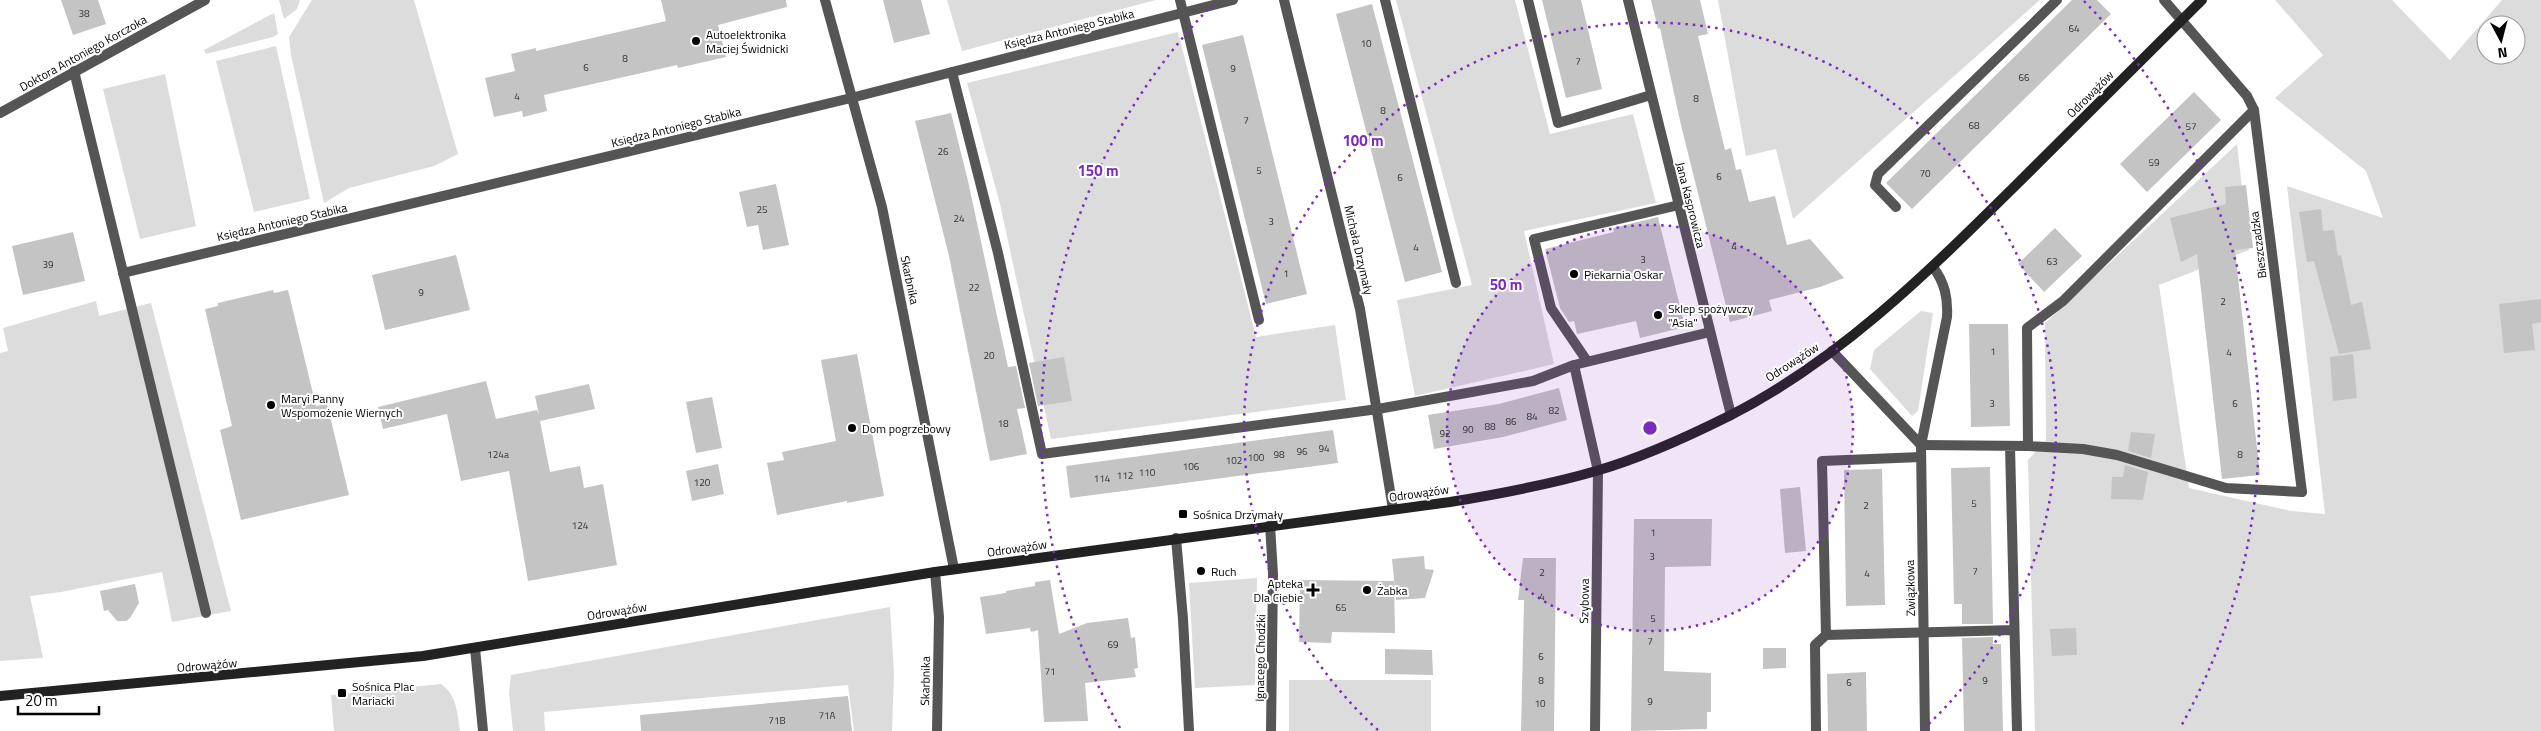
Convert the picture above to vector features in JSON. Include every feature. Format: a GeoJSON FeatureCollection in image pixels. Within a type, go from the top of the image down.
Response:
{"type":"FeatureCollection","features":[{"type":"Feature","properties":{"kind":"street","name":"Doktora Antoniego Korczoka"},"geometry":{"type":"LineString","coordinates":[[0,113],[205,0]]}},
{"type":"Feature","properties":{"kind":"street","name":"Skarbnika"},"geometry":{"type":"LineString","coordinates":[[825,0],[882,207],[954,569]]}},
{"type":"Feature","properties":{"kind":"street"},"geometry":{"type":"LineString","coordinates":[[1180,0],[1259,320]]}},
{"type":"Feature","properties":{"kind":"street","name":"Księdza Antoniego Stabika"},"geometry":{"type":"LineString","coordinates":[[123,273],[851,98],[1233,0]]}},
{"type":"Feature","properties":{"kind":"street","name":"Michała Drzymały"},"geometry":{"type":"LineString","coordinates":[[1284,0],[1360,309],[1393,509]]}},
{"type":"Feature","properties":{"kind":"street"},"geometry":{"type":"LineString","coordinates":[[1385,0],[1456,283]]}},
{"type":"Feature","properties":{"kind":"street"},"geometry":{"type":"LineString","coordinates":[[1528,0],[1558,123],[1651,96]]}},
{"type":"Feature","properties":{"kind":"street","name":"Jana Kasprowicza"},"geometry":{"type":"LineString","coordinates":[[1628,0],[1731,415]]}},
{"type":"Feature","properties":{"kind":"street"},"geometry":{"type":"LineString","coordinates":[[1896,207],[1875,185],[1878,174],[2057,0]]}},
{"type":"Feature","properties":{"kind":"street","name":"Bieszczadzka"},"geometry":{"type":"LineString","coordinates":[[2028,446],[2083,449],[2118,455],[2226,488],[2302,492],[2254,110],[2247,96],[2164,0]]}},
{"type":"Feature","properties":{"kind":"street","name":"Odrowążów"},"geometry":{"type":"LineString","coordinates":[[0,696],[338,665],[476,648],[954,569],[1515,491],[1598,471],[1668,444],[1731,415],[1832,351],[1896,302],[1933,268],[2202,0]]}},
{"type":"Feature","properties":{"kind":"street"},"geometry":{"type":"LineString","coordinates":[[74,71],[206,613]]}},
{"type":"Feature","properties":{"kind":"street"},"geometry":{"type":"LineString","coordinates":[[952,72],[998,253],[1042,454],[1378,409],[1533,381],[1587,361],[1710,332]]}},
{"type":"Feature","properties":{"kind":"street"},"geometry":{"type":"LineString","coordinates":[[1832,351],[1921,445],[2028,446],[2027,328],[2063,301],[2254,110]]}},
{"type":"Feature","properties":{"kind":"street"},"geometry":{"type":"LineString","coordinates":[[1587,361],[1550,308],[1534,239],[1679,205]]}},
{"type":"Feature","properties":{"kind":"street","name":"Związkowa"},"geometry":{"type":"LineString","coordinates":[[1924,731],[1921,445],[1947,317],[1948,300],[1943,283],[1933,268]]}},
{"type":"Feature","properties":{"kind":"street","name":"Szybowa"},"geometry":{"type":"LineString","coordinates":[[1574,365],[1598,471],[1595,731]]}},
{"type":"Feature","properties":{"kind":"street"},"geometry":{"type":"LineString","coordinates":[[2010,446],[2017,731]]}},
{"type":"Feature","properties":{"kind":"street"},"geometry":{"type":"LineString","coordinates":[[1826,635],[1822,461],[1921,457]]}},
{"type":"Feature","properties":{"kind":"street","name":"Ignacego Chodźki"},"geometry":{"type":"LineString","coordinates":[[1270,525],[1273,574],[1272,731]]}},
{"type":"Feature","properties":{"kind":"street"},"geometry":{"type":"LineString","coordinates":[[1176,538],[1183,619],[1189,731]]}},
{"type":"Feature","properties":{"kind":"street","name":"Skarbnika"},"geometry":{"type":"LineString","coordinates":[[935,572],[939,618],[937,731]]}},
{"type":"Feature","properties":{"kind":"street"},"geometry":{"type":"LineString","coordinates":[[1816,731],[1815,645],[1826,635],[2014,630]]}},
{"type":"Feature","properties":{"kind":"street"},"geometry":{"type":"LineString","coordinates":[[476,648],[483,731]]}},
{"type":"Feature","properties":{"kind":"shaded area"},"geometry":{"type":"Polygon","coordinates":[[[279,0],[300,0],[297,9],[284,19],[279,0]]]}},
{"type":"Feature","properties":{"kind":"shaded area"},"geometry":{"type":"Polygon","coordinates":[[[312,0],[414,0],[458,154],[434,166],[349,188],[324,203],[291,55],[289,37],[312,0]]]}},
{"type":"Feature","properties":{"kind":"shaded area"},"geometry":{"type":"Polygon","coordinates":[[[947,0],[1156,0],[962,51],[947,0]]]}},
{"type":"Feature","properties":{"kind":"shaded area"},"geometry":{"type":"Polygon","coordinates":[[[1396,0],[1515,0],[1550,134],[1633,114],[1656,203],[1524,231],[1554,364],[1415,396],[1397,300],[1472,285],[1396,0]]]}},
{"type":"Feature","properties":{"kind":"shaded area"},"geometry":{"type":"Polygon","coordinates":[[[1718,0],[2040,0],[1793,219],[1776,149],[1746,156],[1718,0]]]}},
{"type":"Feature","properties":{"kind":"shaded area"},"geometry":{"type":"Polygon","coordinates":[[[2275,0],[2392,0],[2450,60],[2476,30],[2476,65],[2526,65],[2526,15],[2489,15],[2502,0],[2541,0],[2541,731],[2035,731],[2028,460],[2046,440],[2045,323],[2237,144],[2249,250],[2159,285],[2189,488],[2291,511],[2325,514],[2287,186],[2383,218],[2366,171],[2275,98],[2323,55],[2275,0]]]}},
{"type":"Feature","properties":{"kind":"shaded area"},"geometry":{"type":"Polygon","coordinates":[[[274,13],[278,34],[273,37],[206,54],[204,50],[274,13]]]}},
{"type":"Feature","properties":{"kind":"shaded area"},"geometry":{"type":"Polygon","coordinates":[[[1178,32],[1256,337],[1335,325],[1346,400],[1051,439],[1000,204],[967,83],[1178,32]]]}},
{"type":"Feature","properties":{"kind":"shaded area"},"geometry":{"type":"Polygon","coordinates":[[[276,46],[310,199],[254,212],[216,61],[276,46]]]}},
{"type":"Feature","properties":{"kind":"shaded area"},"geometry":{"type":"Polygon","coordinates":[[[165,74],[196,226],[140,239],[103,89],[165,74]]]}},
{"type":"Feature","properties":{"kind":"shaded area"},"geometry":{"type":"Polygon","coordinates":[[[96,301],[99,316],[151,303],[231,611],[172,622],[162,572],[61,592],[30,596],[43,658],[0,661],[0,353],[8,351],[3,328],[96,301]]]}},
{"type":"Feature","properties":{"kind":"shaded area"},"geometry":{"type":"Polygon","coordinates":[[[1921,311],[1933,313],[1918,411],[1912,416],[1870,369],[1874,350],[1921,311]]]}},
{"type":"Feature","properties":{"kind":"shaded area"},"geometry":{"type":"Polygon","coordinates":[[[1257,578],[1255,685],[1195,688],[1189,583],[1257,578]]]}},
{"type":"Feature","properties":{"kind":"shaded area"},"geometry":{"type":"Polygon","coordinates":[[[890,607],[894,674],[892,731],[854,731],[848,685],[544,712],[545,731],[513,731],[509,693],[511,675],[890,607]]]}},
{"type":"Feature","properties":{"kind":"shaded area"},"geometry":{"type":"Polygon","coordinates":[[[1289,680],[1431,680],[1431,731],[1289,731],[1289,680]]]}},
{"type":"Feature","properties":{"kind":"shaded area"},"geometry":{"type":"Polygon","coordinates":[[[441,684],[453,699],[460,731],[334,731],[331,695],[441,684]]]}},
{"type":"Feature","properties":{"kind":"building"},"geometry":{"type":"Polygon","coordinates":[[[61,0],[98,0],[106,24],[73,35],[61,0]]]}},
{"type":"Feature","properties":{"kind":"building"},"geometry":{"type":"Polygon","coordinates":[[[661,0],[786,0],[787,7],[718,25],[726,57],[678,68],[677,65],[544,95],[547,111],[523,117],[522,111],[494,117],[485,78],[515,71],[511,54],[536,48],[536,51],[666,21],[661,0]]]}},
{"type":"Feature","properties":{"kind":"building"},"geometry":{"type":"Polygon","coordinates":[[[883,0],[921,0],[930,34],[894,43],[883,0]]]}},
{"type":"Feature","properties":{"kind":"building"},"geometry":{"type":"Polygon","coordinates":[[[1542,0],[1581,0],[1602,89],[1566,98],[1542,0]]]}},
{"type":"Feature","properties":{"kind":"building"},"geometry":{"type":"Polygon","coordinates":[[[1651,0],[1700,0],[1708,34],[1698,36],[1725,150],[1731,148],[1736,170],[1741,169],[1749,202],[1775,196],[1787,245],[1810,239],[1844,278],[1820,287],[1769,300],[1772,311],[1730,322],[1680,121],[1660,28],[1658,29],[1651,0]]]}},
{"type":"Feature","properties":{"kind":"building"},"geometry":{"type":"Polygon","coordinates":[[[2072,0],[2097,0],[2111,14],[1912,209],[1886,183],[2072,0]]]}},
{"type":"Feature","properties":{"kind":"building"},"geometry":{"type":"Polygon","coordinates":[[[1372,4],[1442,272],[1405,282],[1336,14],[1372,4]]]}},
{"type":"Feature","properties":{"kind":"building"},"geometry":{"type":"Polygon","coordinates":[[[1243,35],[1307,294],[1266,304],[1202,45],[1243,35]]]}},
{"type":"Feature","properties":{"kind":"building"},"geometry":{"type":"Polygon","coordinates":[[[2194,92],[2221,120],[2147,192],[2120,164],[2194,92]]]}},
{"type":"Feature","properties":{"kind":"building"},"geometry":{"type":"Polygon","coordinates":[[[951,113],[968,181],[1008,367],[1016,366],[1025,408],[1017,409],[1027,454],[990,461],[949,256],[915,121],[951,113]]]}},
{"type":"Feature","properties":{"kind":"building"},"geometry":{"type":"Polygon","coordinates":[[[776,184],[789,245],[763,250],[758,225],[747,227],[739,192],[776,184]]]}},
{"type":"Feature","properties":{"kind":"building"},"geometry":{"type":"Polygon","coordinates":[[[2246,185],[2253,248],[2235,250],[2260,475],[2222,479],[2197,254],[2181,262],[2170,218],[2226,204],[2225,187],[2246,185]]]}},
{"type":"Feature","properties":{"kind":"building"},"geometry":{"type":"Polygon","coordinates":[[[2321,209],[2323,231],[2334,230],[2338,256],[2341,255],[2351,305],[2362,302],[2371,349],[2339,354],[2314,261],[2307,262],[2299,212],[2321,209]]]}},
{"type":"Feature","properties":{"kind":"building"},"geometry":{"type":"Polygon","coordinates":[[[1658,217],[1685,327],[1640,338],[1636,321],[1577,334],[1574,321],[1569,322],[1560,308],[1545,249],[1614,232],[1613,228],[1658,217]]]}},
{"type":"Feature","properties":{"kind":"building"},"geometry":{"type":"Polygon","coordinates":[[[2055,228],[2082,256],[2044,292],[2018,264],[2055,228]]]}},
{"type":"Feature","properties":{"kind":"building"},"geometry":{"type":"Polygon","coordinates":[[[73,232],[85,281],[23,295],[12,246],[73,232]]]}},
{"type":"Feature","properties":{"kind":"building"},"geometry":{"type":"Polygon","coordinates":[[[456,255],[470,310],[385,330],[372,275],[456,255]]]}},
{"type":"Feature","properties":{"kind":"building","name":"Maryi Panny Wspomożenie Wiernych"},"geometry":{"type":"Polygon","coordinates":[[[273,290],[274,293],[288,290],[316,406],[327,404],[349,495],[241,520],[220,430],[232,426],[205,309],[218,306],[218,303],[273,290]]]}},
{"type":"Feature","properties":{"kind":"building"},"geometry":{"type":"Polygon","coordinates":[[[2541,299],[2541,322],[2532,324],[2535,350],[2504,353],[2499,304],[2541,299]]]}},
{"type":"Feature","properties":{"kind":"building"},"geometry":{"type":"Polygon","coordinates":[[[1969,324],[2008,324],[2010,426],[1971,427],[1969,324]]]}},
{"type":"Feature","properties":{"kind":"building"},"geometry":{"type":"Polygon","coordinates":[[[857,354],[884,496],[847,503],[847,501],[777,515],[767,463],[784,460],[782,452],[836,441],[821,360],[857,354]]]}},
{"type":"Feature","properties":{"kind":"building"},"geometry":{"type":"Polygon","coordinates":[[[2353,354],[2357,398],[2333,401],[2330,357],[2353,354]]]}},
{"type":"Feature","properties":{"kind":"building"},"geometry":{"type":"Polygon","coordinates":[[[1064,357],[1072,401],[1038,406],[1029,363],[1064,357]]]}},
{"type":"Feature","properties":{"kind":"building"},"geometry":{"type":"Polygon","coordinates":[[[486,381],[496,419],[537,410],[539,415],[535,396],[589,384],[595,409],[540,421],[550,472],[580,466],[584,488],[603,484],[617,565],[528,581],[509,471],[461,481],[447,414],[383,429],[378,407],[486,381]]]}},
{"type":"Feature","properties":{"kind":"building"},"geometry":{"type":"Polygon","coordinates":[[[1559,388],[1567,420],[1503,437],[1434,449],[1428,415],[1499,404],[1559,388]]]}},
{"type":"Feature","properties":{"kind":"building"},"geometry":{"type":"Polygon","coordinates":[[[712,397],[722,448],[696,453],[686,402],[712,397]]]}},
{"type":"Feature","properties":{"kind":"building"},"geometry":{"type":"Polygon","coordinates":[[[1333,430],[1338,463],[1070,498],[1066,466],[1333,430]]]}},
{"type":"Feature","properties":{"kind":"building"},"geometry":{"type":"Polygon","coordinates":[[[2131,432],[2155,434],[2151,458],[2128,451],[2131,432]]]}},
{"type":"Feature","properties":{"kind":"building"},"geometry":{"type":"Polygon","coordinates":[[[718,464],[724,494],[692,501],[686,471],[718,464]]]}},
{"type":"Feature","properties":{"kind":"building"},"geometry":{"type":"Polygon","coordinates":[[[2125,465],[2148,472],[2143,500],[2111,499],[2112,477],[2123,477],[2125,465]]]}},
{"type":"Feature","properties":{"kind":"building"},"geometry":{"type":"Polygon","coordinates":[[[1990,467],[1993,624],[1962,624],[1962,604],[1954,604],[1951,468],[1990,467]]]}},
{"type":"Feature","properties":{"kind":"building"},"geometry":{"type":"Polygon","coordinates":[[[1882,469],[1885,605],[1846,606],[1844,470],[1882,469]]]}},
{"type":"Feature","properties":{"kind":"building"},"geometry":{"type":"Polygon","coordinates":[[[1800,487],[1806,551],[1785,553],[1780,489],[1800,487]]]}},
{"type":"Feature","properties":{"kind":"building"},"geometry":{"type":"Polygon","coordinates":[[[1634,519],[1712,519],[1711,566],[1665,567],[1664,671],[1711,673],[1711,712],[1707,712],[1707,729],[1631,731],[1634,519]]]}},
{"type":"Feature","properties":{"kind":"building"},"geometry":{"type":"Polygon","coordinates":[[[1424,556],[1425,569],[1434,570],[1425,598],[1396,600],[1392,559],[1424,556]]]}},
{"type":"Feature","properties":{"kind":"building"},"geometry":{"type":"Polygon","coordinates":[[[1523,558],[1556,558],[1554,731],[1521,731],[1524,600],[1518,600],[1523,558]]]}},
{"type":"Feature","properties":{"kind":"building"},"geometry":{"type":"Polygon","coordinates":[[[1050,580],[1059,634],[1087,623],[1128,618],[1131,638],[1135,637],[1138,668],[1134,669],[1136,677],[1085,683],[1088,721],[1044,722],[1038,630],[1031,632],[1030,628],[986,634],[980,597],[1035,586],[1035,582],[1050,580]]]}},
{"type":"Feature","properties":{"kind":"building"},"geometry":{"type":"Polygon","coordinates":[[[1300,580],[1394,581],[1395,633],[1332,632],[1331,643],[1299,642],[1300,580]]]}},
{"type":"Feature","properties":{"kind":"building"},"geometry":{"type":"Polygon","coordinates":[[[135,584],[139,603],[130,618],[126,621],[117,621],[108,610],[104,611],[100,591],[135,584]]]}},
{"type":"Feature","properties":{"kind":"building"},"geometry":{"type":"Polygon","coordinates":[[[2076,628],[2077,655],[2052,656],[2050,629],[2076,628]]]}},
{"type":"Feature","properties":{"kind":"building"},"geometry":{"type":"Polygon","coordinates":[[[1993,637],[1993,644],[2001,644],[2003,731],[1964,731],[1962,638],[1993,637]]]}},
{"type":"Feature","properties":{"kind":"building"},"geometry":{"type":"Polygon","coordinates":[[[1763,648],[1786,648],[1786,668],[1763,669],[1763,648]]]}},
{"type":"Feature","properties":{"kind":"building"},"geometry":{"type":"Polygon","coordinates":[[[1385,649],[1432,650],[1433,675],[1385,674],[1385,649]]]}},
{"type":"Feature","properties":{"kind":"building"},"geometry":{"type":"Polygon","coordinates":[[[1866,672],[1867,731],[1828,731],[1827,674],[1866,672]]]}},
{"type":"Feature","properties":{"kind":"building"},"geometry":{"type":"Polygon","coordinates":[[[848,696],[852,731],[641,731],[640,715],[848,696]]]}},
{"type":"Feature","properties":{"kind":"place","name":"Autoelektronika Maciej Świdnicki"},"geometry":{"type":"Point","coordinates":[696,41]}},
{"type":"Feature","properties":{"kind":"place","name":"Piekarnia Oskar"},"geometry":{"type":"Point","coordinates":[1574,274]}},
{"type":"Feature","properties":{"kind":"place","name":"Sklep spożywczy \"Asia\""},"geometry":{"type":"Point","coordinates":[1658,315]}},
{"type":"Feature","properties":{"kind":"place","name":"Maryi Panny Wspomożenie Wiernych"},"geometry":{"type":"Point","coordinates":[271,405]}},
{"type":"Feature","properties":{"kind":"place","name":"Dom pogrzebowy"},"geometry":{"type":"Point","coordinates":[852,428]}},
{"type":"Feature","properties":{"kind":"place","name":"Sośnica Drzymały"},"geometry":{"type":"Point","coordinates":[1183,514]}},
{"type":"Feature","properties":{"kind":"place","name":"Ruch"},"geometry":{"type":"Point","coordinates":[1201,571]}},
{"type":"Feature","properties":{"kind":"place","name":"Apteka Dla Ciebie"},"geometry":{"type":"Point","coordinates":[1313,590]}},
{"type":"Feature","properties":{"kind":"place","name":"Żabka"},"geometry":{"type":"Point","coordinates":[1367,590]}},
{"type":"Feature","properties":{"kind":"place","name":"Sośnica Plac Mariacki"},"geometry":{"type":"Point","coordinates":[342,693]}}]}
